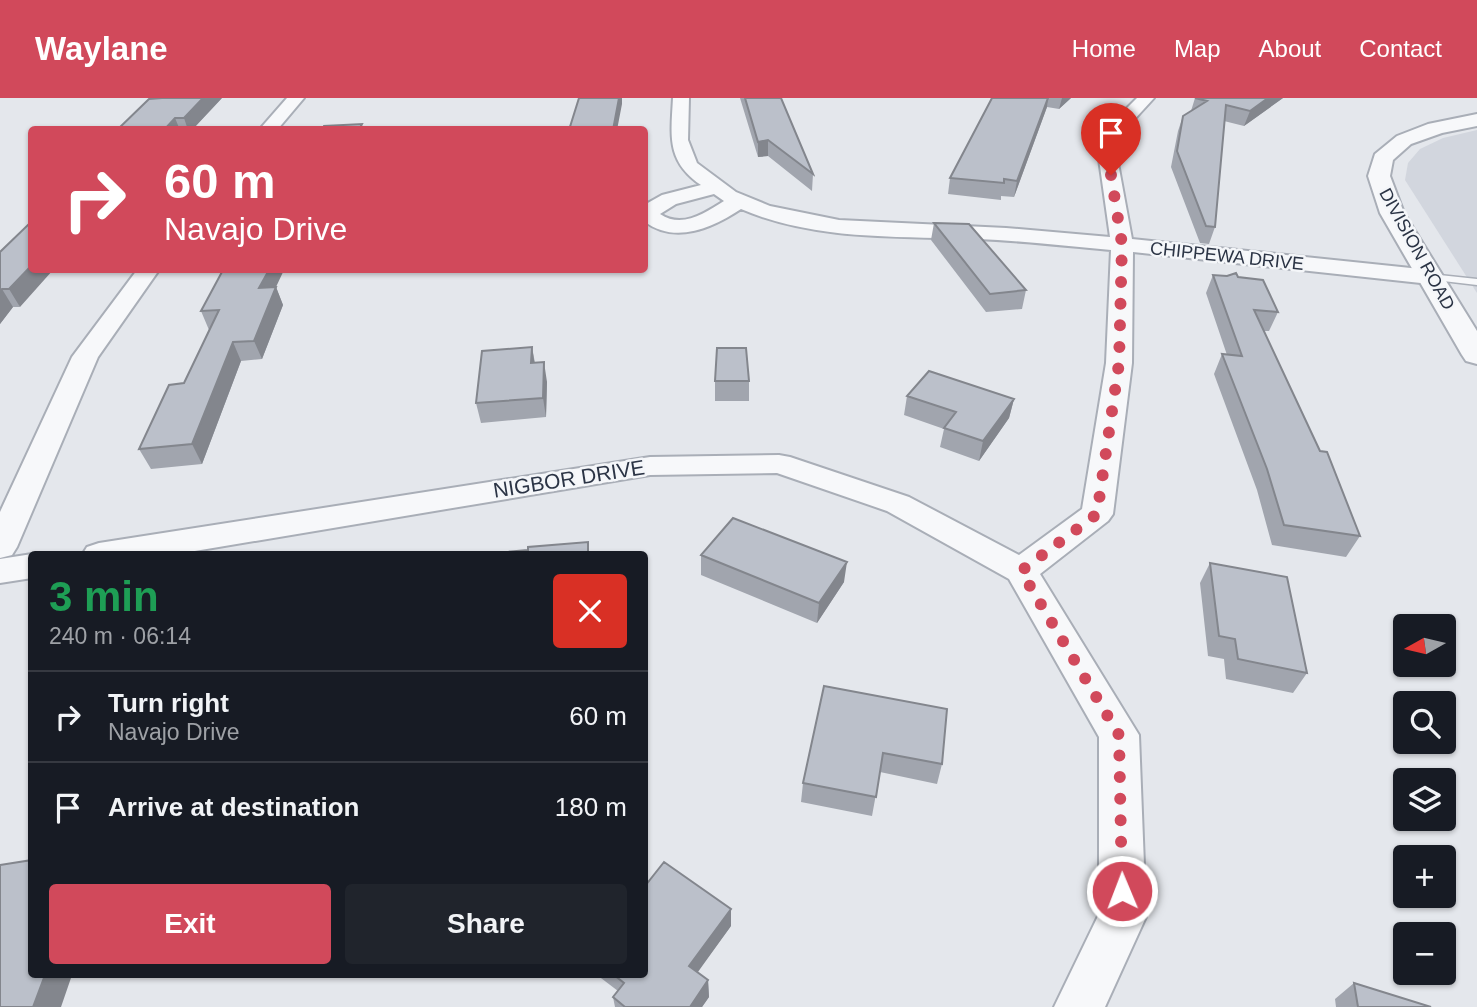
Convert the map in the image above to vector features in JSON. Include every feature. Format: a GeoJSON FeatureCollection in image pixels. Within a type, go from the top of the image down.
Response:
{"type":"FeatureCollection","features":[{"type":"Feature","properties":{"kind":"street"},"geometry":{"type":"LineString","coordinates":[[271,126],[296,98]]}},
{"type":"Feature","properties":{"kind":"street","name":"CHIPPEWA DRIVE"},"geometry":{"type":"LineString","coordinates":[[681,98],[680,149],[690,166],[716,188],[739,201],[806,221],[849,228],[991,233],[1122,244],[1430,276]]}},
{"type":"Feature","properties":{"kind":"street"},"geometry":{"type":"LineString","coordinates":[[1079,1007],[1122,917],[1119,735],[1021,571],[1097,514],[1119,363],[1122,244],[1107,152],[1125,120],[1146,98]]}},
{"type":"Feature","properties":{"kind":"street","name":"DIVISION ROAD"},"geometry":{"type":"LineString","coordinates":[[1477,120],[1433,129],[1400,142],[1378,169],[1381,188],[1392,213],[1477,355]]}},
{"type":"Feature","properties":{"kind":"street"},"geometry":{"type":"LineString","coordinates":[[716,188],[662,202],[652,207],[649,215],[656,222],[676,227],[690,226],[704,223],[739,201]]}},
{"type":"Feature","properties":{"kind":"street"},"geometry":{"type":"LineString","coordinates":[[0,547],[85,357],[146,273]]}},
{"type":"Feature","properties":{"kind":"street","name":"NIGBOR DRIVE"},"geometry":{"type":"LineString","coordinates":[[124,551],[650,466],[779,464],[898,504],[1021,571]]}},
{"type":"Feature","properties":{"kind":"street"},"geometry":{"type":"LineString","coordinates":[[0,571],[28,567]]}},
{"type":"Feature","properties":{"kind":"lane"},"geometry":{"type":"LineString","coordinates":[[1430,276],[1477,282]]}},
{"type":"Feature","properties":{"kind":"shaded area"},"geometry":{"type":"Polygon","coordinates":[[[1477,130],[1477,293],[1405,180],[1408,163],[1420,149],[1443,138],[1477,130]]]}},
{"type":"Feature","properties":{"kind":"building"},"geometry":{"type":"Polygon","coordinates":[[[203,98],[184,118],[175,118],[168,126],[121,126],[149,99],[203,98]]]}},
{"type":"Feature","properties":{"kind":"building"},"geometry":{"type":"Polygon","coordinates":[[[579,98],[619,98],[614,126],[570,126],[579,98]]]}},
{"type":"Feature","properties":{"kind":"building"},"geometry":{"type":"Polygon","coordinates":[[[745,98],[781,98],[813,174],[768,140],[758,142],[745,98]]]}},
{"type":"Feature","properties":{"kind":"building"},"geometry":{"type":"Polygon","coordinates":[[[992,98],[1048,98],[1017,181],[1004,179],[1004,183],[950,178],[992,98]]]}},
{"type":"Feature","properties":{"kind":"building"},"geometry":{"type":"Polygon","coordinates":[[[1195,98],[1268,98],[1250,111],[1226,105],[1215,227],[1206,226],[1177,151],[1183,116],[1207,101],[1195,98]]]}},
{"type":"Feature","properties":{"kind":"building"},"geometry":{"type":"Polygon","coordinates":[[[362,124],[361,126],[324,126],[362,124]]]}},
{"type":"Feature","properties":{"kind":"building"},"geometry":{"type":"Polygon","coordinates":[[[934,223],[969,224],[1026,290],[990,294],[934,223]]]}},
{"type":"Feature","properties":{"kind":"building"},"geometry":{"type":"Polygon","coordinates":[[[28,225],[28,269],[9,289],[2,289],[0,292],[0,252],[28,225]]]}},
{"type":"Feature","properties":{"kind":"building"},"geometry":{"type":"Polygon","coordinates":[[[221,273],[267,273],[259,288],[276,287],[254,341],[233,342],[192,444],[139,449],[169,385],[184,383],[219,310],[201,311],[221,273]]]}},
{"type":"Feature","properties":{"kind":"building"},"geometry":{"type":"Polygon","coordinates":[[[1236,273],[1238,277],[1263,280],[1278,312],[1254,310],[1320,451],[1327,452],[1360,536],[1284,525],[1267,469],[1222,354],[1242,356],[1213,275],[1227,276],[1236,273]]]}},
{"type":"Feature","properties":{"kind":"building"},"geometry":{"type":"Polygon","coordinates":[[[532,347],[531,363],[544,362],[543,398],[476,403],[482,351],[532,347]]]}},
{"type":"Feature","properties":{"kind":"building"},"geometry":{"type":"Polygon","coordinates":[[[717,348],[746,348],[749,381],[715,381],[717,348]]]}},
{"type":"Feature","properties":{"kind":"building"},"geometry":{"type":"Polygon","coordinates":[[[929,371],[1014,399],[983,441],[944,428],[956,412],[907,396],[929,371]]]}},
{"type":"Feature","properties":{"kind":"building"},"geometry":{"type":"Polygon","coordinates":[[[733,518],[847,562],[819,603],[701,555],[733,518]]]}},
{"type":"Feature","properties":{"kind":"building"},"geometry":{"type":"Polygon","coordinates":[[[588,542],[588,551],[517,551],[528,550],[528,547],[588,542]]]}},
{"type":"Feature","properties":{"kind":"building"},"geometry":{"type":"Polygon","coordinates":[[[1210,563],[1287,577],[1307,673],[1238,659],[1235,639],[1219,636],[1210,563]]]}},
{"type":"Feature","properties":{"kind":"building"},"geometry":{"type":"Polygon","coordinates":[[[824,686],[947,709],[942,764],[883,753],[876,797],[803,783],[824,686]]]}},
{"type":"Feature","properties":{"kind":"building"},"geometry":{"type":"Polygon","coordinates":[[[28,861],[28,978],[44,978],[33,1007],[0,1007],[0,865],[28,861]]]}},
{"type":"Feature","properties":{"kind":"building"},"geometry":{"type":"Polygon","coordinates":[[[664,862],[731,909],[689,966],[708,980],[690,1007],[625,1007],[613,997],[624,983],[618,978],[648,978],[648,882],[664,862]]]}},
{"type":"Feature","properties":{"kind":"building"},"geometry":{"type":"Polygon","coordinates":[[[1354,983],[1431,1007],[1358,1007],[1354,983]]]}},
{"type":"Feature","properties":{"kind":"route"},"geometry":{"type":"LineString","coordinates":[[1111,175],[1122,244],[1119,363],[1097,514],[1021,571],[1119,735],[1122,891]]}}]}
